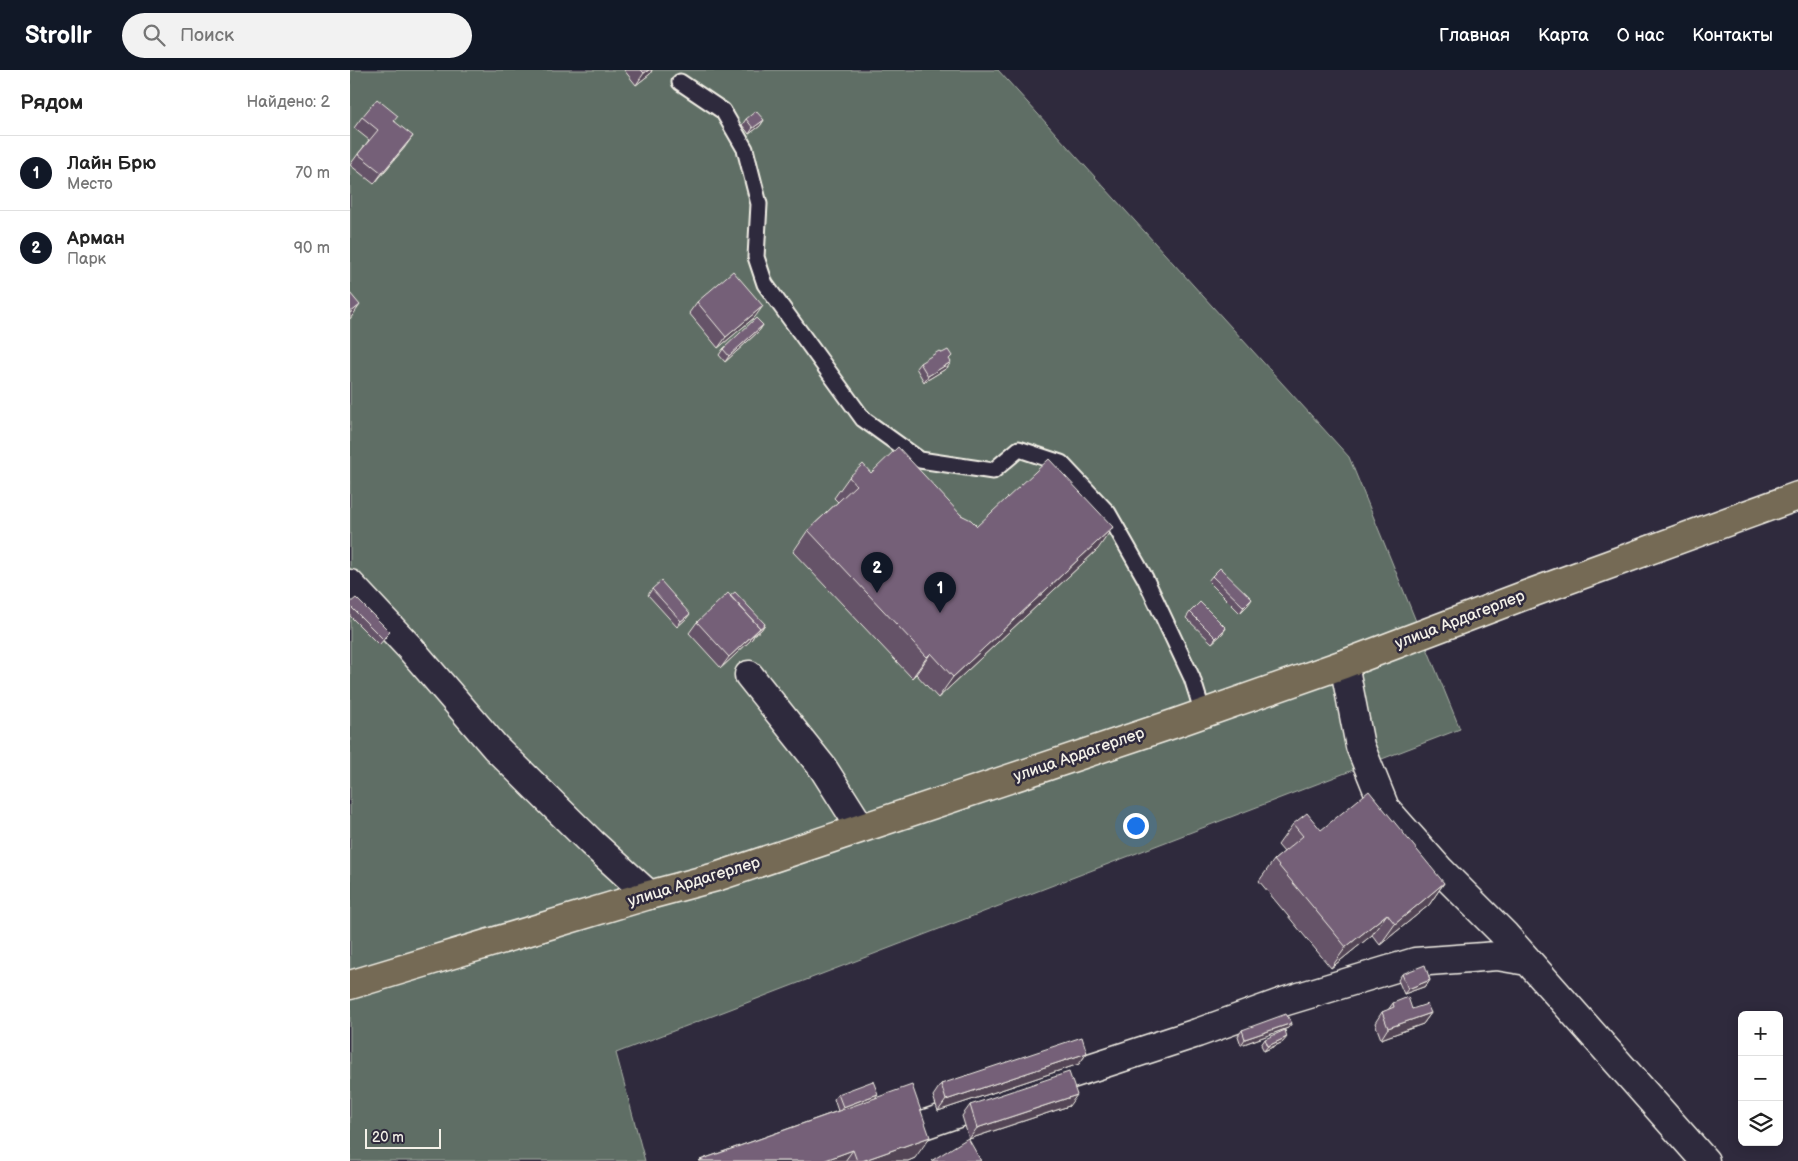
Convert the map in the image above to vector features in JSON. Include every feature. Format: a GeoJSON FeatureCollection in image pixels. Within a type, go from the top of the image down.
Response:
{"type":"FeatureCollection","features":[{"type":"Feature","properties":{"kind":"main road","name":"улица Ардагерлер"},"geometry":{"type":"LineString","coordinates":[[350,986],[649,895],[716,877],[1203,713],[1344,664],[1523,596],[1798,496]]}},
{"type":"Feature","properties":{"kind":"street"},"geometry":{"type":"LineString","coordinates":[[350,584],[410,648],[495,747],[592,844],[649,895]]}},
{"type":"Feature","properties":{"kind":"street"},"geometry":{"type":"LineString","coordinates":[[1344,664],[1360,746],[1385,808],[1440,870],[1527,961],[1705,1161]]}},
{"type":"Feature","properties":{"kind":"street"},"geometry":{"type":"LineString","coordinates":[[749,675],[823,768],[861,828]]}},
{"type":"Feature","properties":{"kind":"street"},"geometry":{"type":"LineString","coordinates":[[923,1125],[1197,1033],[1286,1001],[1415,962],[1497,956],[1527,961]]}},
{"type":"Feature","properties":{"kind":"lane"},"geometry":{"type":"LineString","coordinates":[[680,82],[723,111],[745,149],[759,204],[756,257],[765,284],[863,419],[920,460],[993,470],[1019,449],[1061,463],[1108,513],[1145,578],[1192,678],[1203,713]]}},
{"type":"Feature","properties":{"kind":"green space"},"geometry":{"type":"Polygon","coordinates":[[[350,70],[998,70],[1349,457],[1460,729],[616,1053],[645,1161],[350,1161],[350,70]]]}},
{"type":"Feature","properties":{"kind":"building"},"geometry":{"type":"Polygon","coordinates":[[[377,99],[398,116],[394,121],[413,136],[382,173],[358,154],[378,130],[362,117],[377,99]]]}},
{"type":"Feature","properties":{"kind":"building"},"geometry":{"type":"Polygon","coordinates":[[[756,111],[764,120],[753,128],[746,119],[756,111]]]}},
{"type":"Feature","properties":{"kind":"building"},"geometry":{"type":"Polygon","coordinates":[[[733,271],[763,306],[726,337],[697,302],[733,271]]]}},
{"type":"Feature","properties":{"kind":"building"},"geometry":{"type":"Polygon","coordinates":[[[350,293],[360,305],[350,313],[350,293]]]}},
{"type":"Feature","properties":{"kind":"building"},"geometry":{"type":"Polygon","coordinates":[[[756,318],[763,325],[729,356],[723,349],[756,318]]]}},
{"type":"Feature","properties":{"kind":"building"},"geometry":{"type":"Polygon","coordinates":[[[948,350],[952,356],[949,359],[951,362],[928,376],[920,363],[939,351],[942,353],[948,350]]]}},
{"type":"Feature","properties":{"kind":"building"},"geometry":{"type":"Polygon","coordinates":[[[898,447],[961,515],[971,520],[977,526],[1049,459],[1113,527],[953,677],[931,653],[927,657],[808,530],[856,485],[849,477],[863,464],[871,473],[898,447]]]}},
{"type":"Feature","properties":{"kind":"building"},"geometry":{"type":"Polygon","coordinates":[[[1220,568],[1252,599],[1244,607],[1212,576],[1220,568]]]}},
{"type":"Feature","properties":{"kind":"building"},"geometry":{"type":"Polygon","coordinates":[[[661,581],[690,614],[681,621],[652,589],[661,581]]]}},
{"type":"Feature","properties":{"kind":"building"},"geometry":{"type":"Polygon","coordinates":[[[735,592],[765,624],[758,630],[760,628],[730,596],[735,592]]]}},
{"type":"Feature","properties":{"kind":"building"},"geometry":{"type":"Polygon","coordinates":[[[728,593],[760,628],[729,657],[697,622],[728,593]]]}},
{"type":"Feature","properties":{"kind":"building"},"geometry":{"type":"Polygon","coordinates":[[[356,598],[390,632],[383,639],[350,606],[350,603],[356,598]]]}},
{"type":"Feature","properties":{"kind":"building"},"geometry":{"type":"Polygon","coordinates":[[[1200,602],[1226,628],[1216,638],[1190,612],[1200,602]]]}},
{"type":"Feature","properties":{"kind":"building"},"geometry":{"type":"Polygon","coordinates":[[[1369,791],[1444,883],[1395,924],[1387,914],[1346,947],[1274,860],[1303,836],[1293,824],[1307,813],[1321,830],[1369,791]]]}},
{"type":"Feature","properties":{"kind":"building"},"geometry":{"type":"Polygon","coordinates":[[[1425,965],[1430,980],[1408,989],[1402,974],[1425,965]]]}},
{"type":"Feature","properties":{"kind":"building"},"geometry":{"type":"Polygon","coordinates":[[[1408,997],[1412,1009],[1427,1004],[1431,1013],[1388,1028],[1382,1012],[1394,1007],[1393,1003],[1408,997]]]}},
{"type":"Feature","properties":{"kind":"building"},"geometry":{"type":"Polygon","coordinates":[[[1286,1014],[1292,1023],[1245,1039],[1242,1030],[1286,1014]]]}},
{"type":"Feature","properties":{"kind":"building"},"geometry":{"type":"Polygon","coordinates":[[[1285,1030],[1287,1037],[1268,1046],[1265,1039],[1285,1030]]]}},
{"type":"Feature","properties":{"kind":"building"},"geometry":{"type":"Polygon","coordinates":[[[1082,1037],[1087,1053],[946,1100],[941,1084],[1082,1037]]]}},
{"type":"Feature","properties":{"kind":"building"},"geometry":{"type":"Polygon","coordinates":[[[1069,1072],[1077,1095],[977,1128],[970,1105],[1069,1072]]]}},
{"type":"Feature","properties":{"kind":"building"},"geometry":{"type":"Polygon","coordinates":[[[873,1081],[878,1094],[843,1107],[838,1094],[873,1081]]]}},
{"type":"Feature","properties":{"kind":"building"},"geometry":{"type":"Polygon","coordinates":[[[912,1085],[930,1137],[862,1161],[857,1161],[853,1150],[823,1161],[700,1161],[700,1160],[912,1085]]]}},
{"type":"Feature","properties":{"kind":"building"},"geometry":{"type":"Polygon","coordinates":[[[968,1138],[981,1161],[931,1161],[968,1138]]]}},
{"type":"Feature","properties":{"kind":"place","name":"Арман"},"geometry":{"type":"Point","coordinates":[877,593]}},
{"type":"Feature","properties":{"kind":"place","name":"Лайн Брю"},"geometry":{"type":"Point","coordinates":[940,613]}}]}
